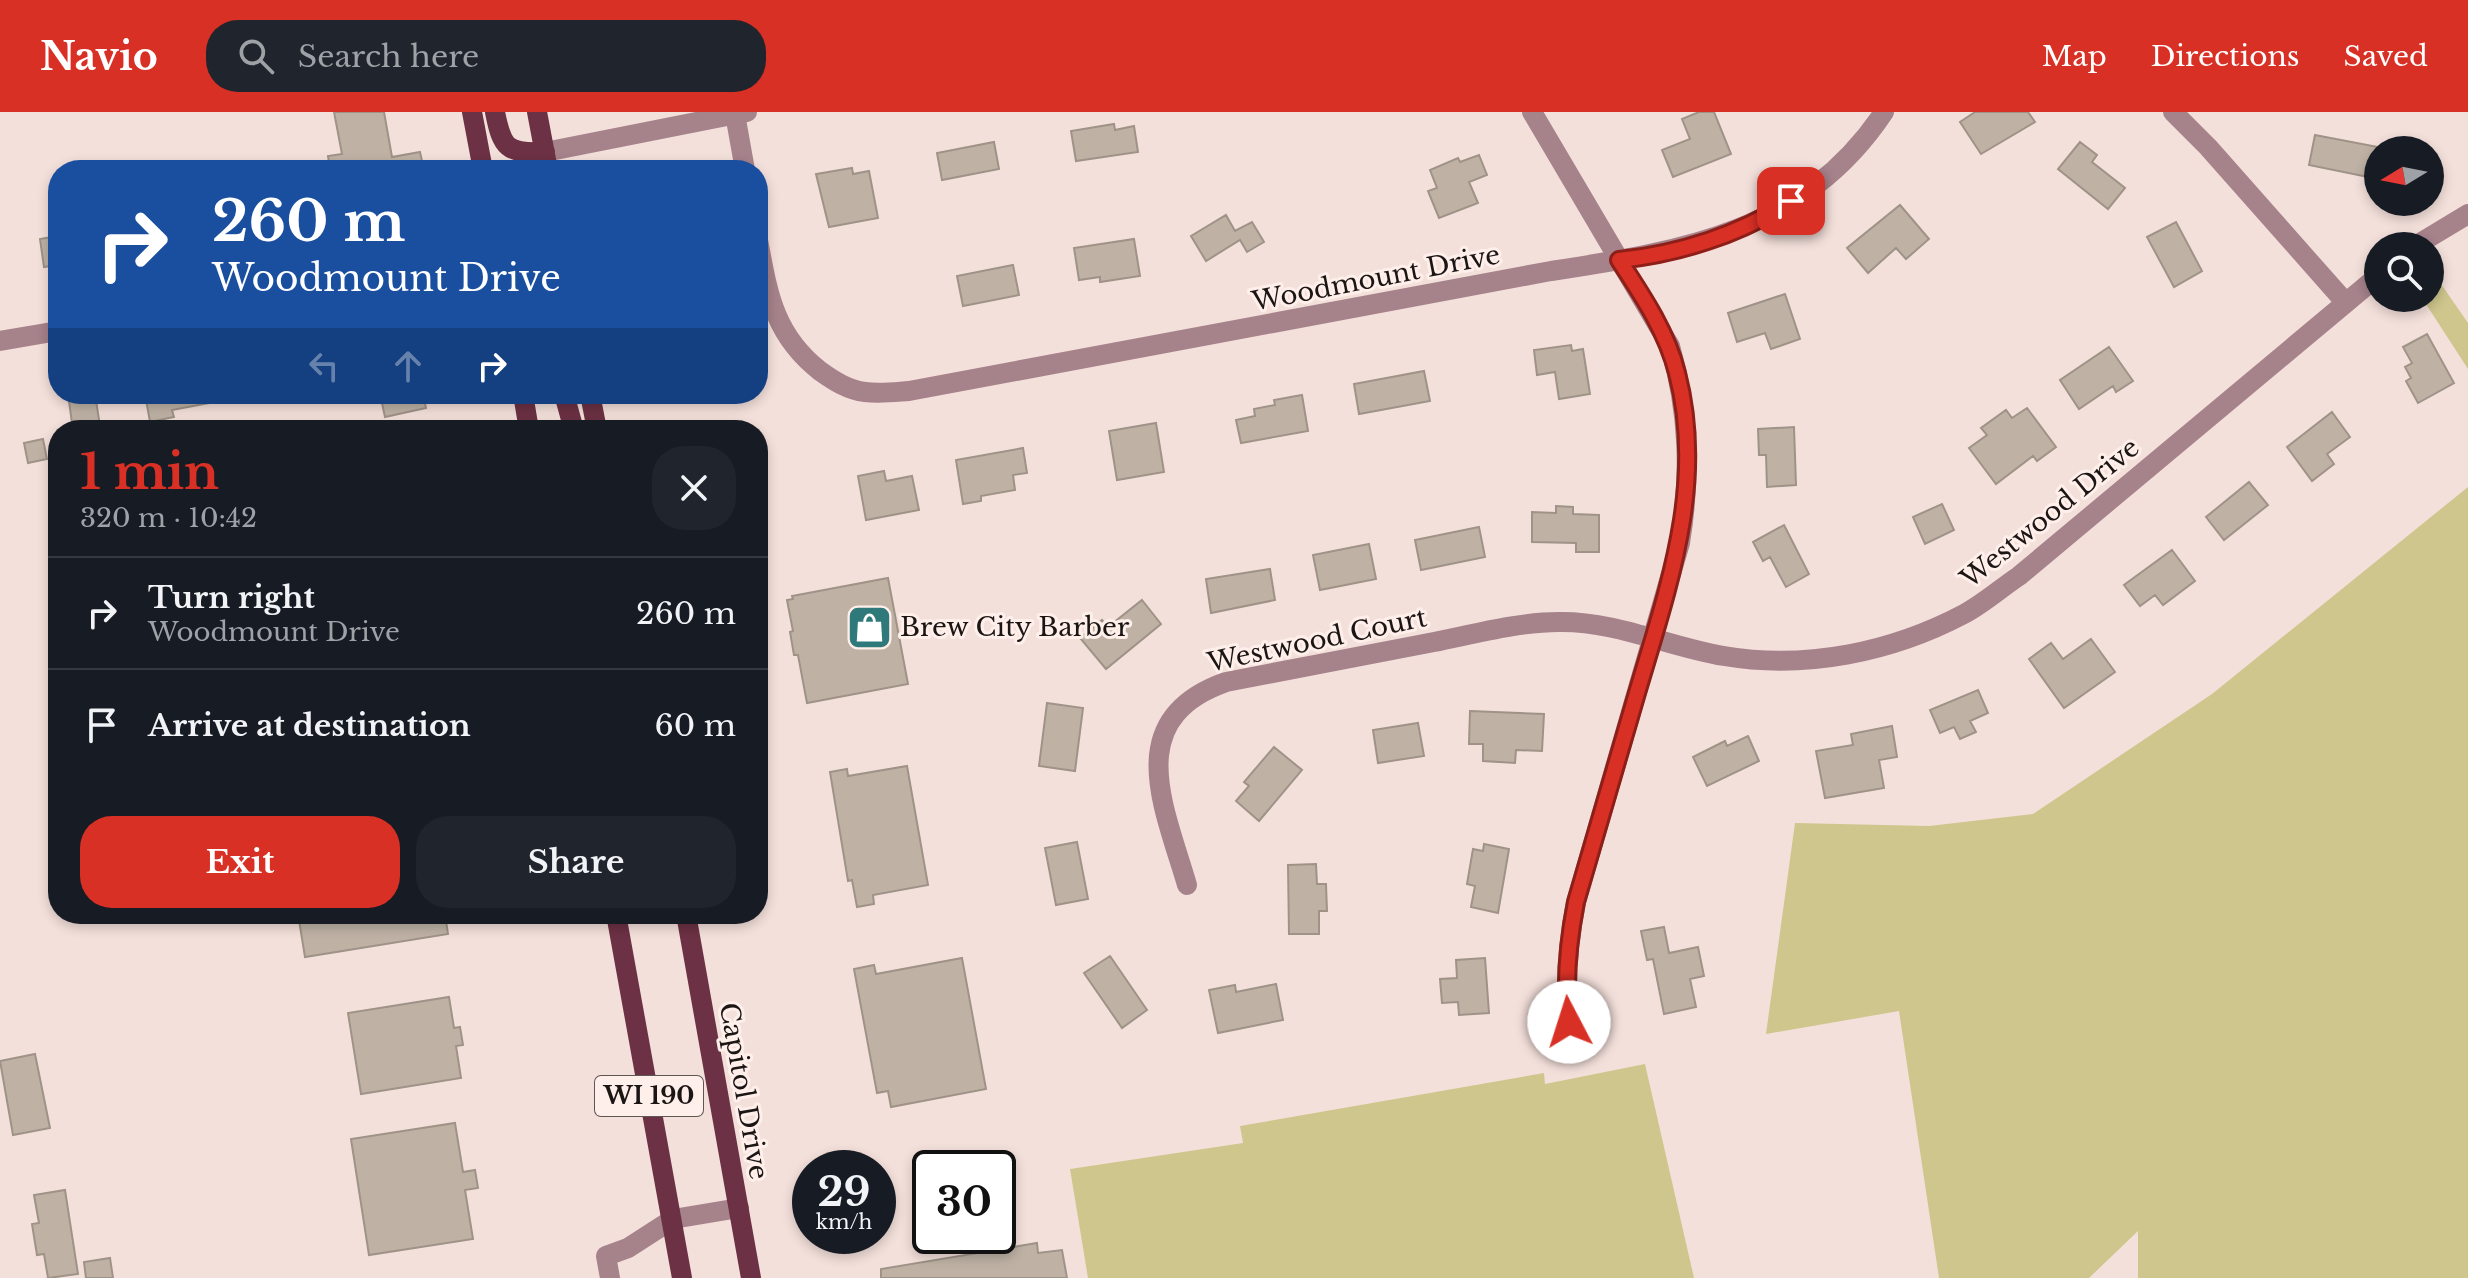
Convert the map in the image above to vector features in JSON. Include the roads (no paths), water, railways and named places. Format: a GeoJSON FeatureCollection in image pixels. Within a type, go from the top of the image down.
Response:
{"type":"FeatureCollection","features":[{"type":"Feature","properties":{"kind":"main road"},"geometry":{"type":"LineString","coordinates":[[472,112],[481,160]]}},
{"type":"Feature","properties":{"kind":"main road"},"geometry":{"type":"LineString","coordinates":[[495,112],[504,145],[544,160]]}},
{"type":"Feature","properties":{"kind":"main road"},"geometry":{"type":"LineString","coordinates":[[537,112],[547,160]]}},
{"type":"Feature","properties":{"kind":"main road","name":"WI 190"},"geometry":{"type":"LineString","coordinates":[[618,924],[682,1278]]}},
{"type":"Feature","properties":{"kind":"main road","name":"Capitol Drive"},"geometry":{"type":"LineString","coordinates":[[688,924],[751,1278]]}},
{"type":"Feature","properties":{"kind":"street"},"geometry":{"type":"LineString","coordinates":[[1532,112],[1670,346],[1686,421],[1688,462],[1680,543],[1576,902],[1567,952],[1569,1022]]}},
{"type":"Feature","properties":{"kind":"street","name":"Woodmount Drive"},"geometry":{"type":"LineString","coordinates":[[768,292],[790,343],[810,363],[836,381],[864,392],[909,391],[1638,258],[1702,242],[1768,217],[1837,167],[1884,112]]}},
{"type":"Feature","properties":{"kind":"street"},"geometry":{"type":"LineString","coordinates":[[2173,112],[2208,147],[2346,303]]}},
{"type":"Feature","properties":{"kind":"street"},"geometry":{"type":"LineString","coordinates":[[551,160],[741,113],[744,160]]}},
{"type":"Feature","properties":{"kind":"street"},"geometry":{"type":"LineString","coordinates":[[2438,232],[2468,214]]}},
{"type":"Feature","properties":{"kind":"street","name":"Westwood Drive"},"geometry":{"type":"LineString","coordinates":[[1653,638],[1725,656],[1781,660],[1839,657],[1908,640],[1966,613],[2019,576],[2364,288]]}},
{"type":"Feature","properties":{"kind":"street"},"geometry":{"type":"LineString","coordinates":[[0,341],[48,333]]}},
{"type":"Feature","properties":{"kind":"street","name":"Westwood Court"},"geometry":{"type":"LineString","coordinates":[[1187,885],[1163,803],[1158,752],[1171,717],[1203,690],[1226,682],[1536,623],[1587,623],[1653,638]]}},
{"type":"Feature","properties":{"kind":"street"},"geometry":{"type":"LineString","coordinates":[[610,1278],[606,1256],[628,1248],[673,1219],[739,1208]]}},
{"type":"Feature","properties":{"kind":"place","name":"Brew City Barber"},"geometry":{"type":"Point","coordinates":[869,627]}}]}
